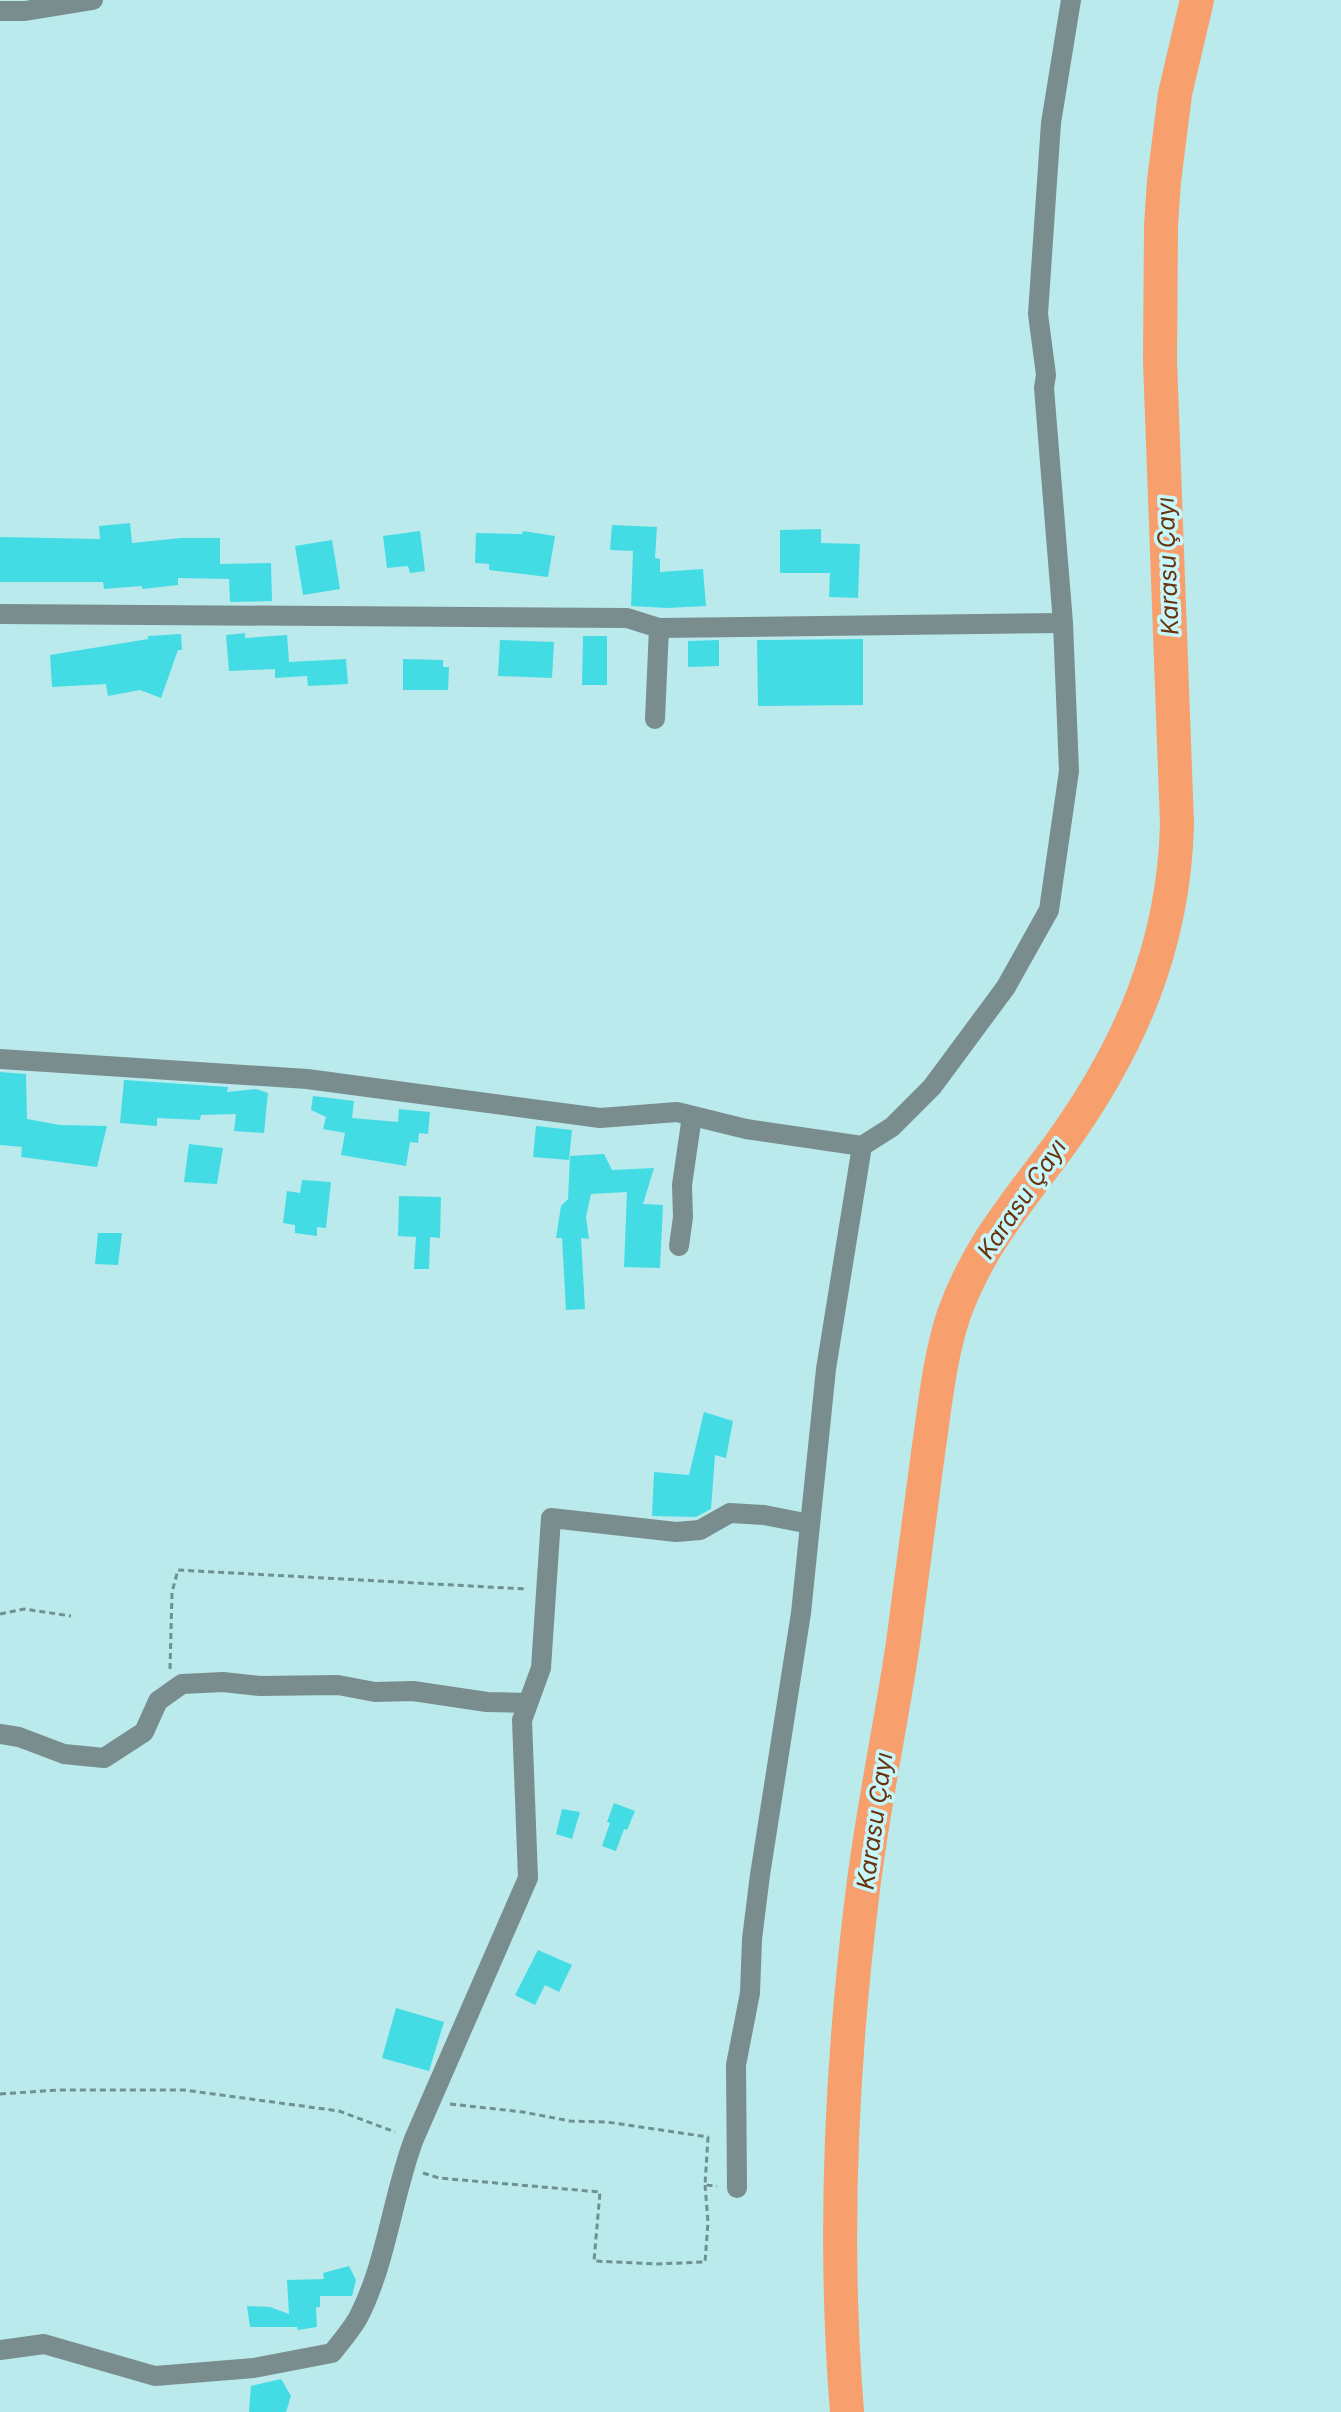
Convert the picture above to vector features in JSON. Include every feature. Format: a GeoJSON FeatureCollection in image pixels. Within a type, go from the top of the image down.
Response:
{"type":"FeatureCollection","features":[{"type":"Feature","properties":{"kind":"street"},"geometry":{"type":"LineString","coordinates":[[0,11],[25,11],[93,0]]}},
{"type":"Feature","properties":{"kind":"street"},"geometry":{"type":"LineString","coordinates":[[0,1059],[307,1079],[600,1118],[677,1112],[746,1129],[862,1146],[892,1127],[932,1087],[1006,987],[1049,910],[1069,771],[1063,623],[1044,388],[1046,375],[1038,314],[1051,123],[1071,0]]}},
{"type":"Feature","properties":{"kind":"street"},"geometry":{"type":"LineString","coordinates":[[0,614],[627,618],[659,628],[1063,623]]}},
{"type":"Feature","properties":{"kind":"street"},"geometry":{"type":"LineString","coordinates":[[655,719],[659,628]]}},
{"type":"Feature","properties":{"kind":"street"},"geometry":{"type":"LineString","coordinates":[[679,1246],[683,1217],[682,1185],[692,1116]]}},
{"type":"Feature","properties":{"kind":"street"},"geometry":{"type":"LineString","coordinates":[[737,2188],[736,2065],[750,1993],[752,1939],[760,1875],[801,1613],[826,1369],[862,1146]]}},
{"type":"Feature","properties":{"kind":"street"},"geometry":{"type":"LineString","coordinates":[[0,2350],[44,2344],[155,2376],[254,2368],[332,2353],[357,2319],[374,2280],[414,2139],[528,1878],[522,1720],[541,1668],[551,1518],[676,1532],[700,1530],[726,1507],[810,1524]]}},
{"type":"Feature","properties":{"kind":"street"},"geometry":{"type":"LineString","coordinates":[[0,1734],[19,1737],[64,1754],[104,1758],[144,1732],[158,1701],[182,1684],[338,1685],[375,1692],[413,1691],[487,1702],[528,1703]]}},
{"type":"Feature","properties":{"kind":"path"},"geometry":{"type":"LineString","coordinates":[[169,1693],[172,1592],[178,1570],[546,1590]]}},
{"type":"Feature","properties":{"kind":"path"},"geometry":{"type":"LineString","coordinates":[[0,1614],[24,1609],[71,1616]]}},
{"type":"Feature","properties":{"kind":"path"},"geometry":{"type":"LineString","coordinates":[[0,2094],[58,2090],[184,2090],[339,2111],[414,2139]]}},
{"type":"Feature","properties":{"kind":"path"},"geometry":{"type":"LineString","coordinates":[[404,2166],[439,2178],[600,2192],[594,2261],[705,2262],[708,2137],[430,2102]]}},
{"type":"Feature","properties":{"kind":"path"},"geometry":{"type":"LineString","coordinates":[[705,2185],[737,2188]]}},
{"type":"Feature","properties":{"kind":"building"},"geometry":{"type":"Polygon","coordinates":[[[130,523],[132,543],[220,538],[220,564],[271,563],[272,601],[230,602],[229,579],[178,578],[178,585],[142,589],[142,586],[104,589],[103,582],[0,582],[0,537],[100,539],[99,526],[130,523]]]}},
{"type":"Feature","properties":{"kind":"building"},"geometry":{"type":"Polygon","coordinates":[[[612,525],[657,527],[655,558],[660,559],[660,572],[703,569],[706,606],[631,606],[633,551],[610,550],[612,525]]]}},
{"type":"Feature","properties":{"kind":"building"},"geometry":{"type":"Polygon","coordinates":[[[821,529],[821,543],[860,544],[858,598],[829,597],[830,573],[780,573],[780,530],[821,529]]]}},
{"type":"Feature","properties":{"kind":"building"},"geometry":{"type":"Polygon","coordinates":[[[420,531],[425,571],[410,573],[408,566],[387,568],[383,536],[420,531]]]}},
{"type":"Feature","properties":{"kind":"building"},"geometry":{"type":"Polygon","coordinates":[[[523,531],[555,536],[548,577],[489,570],[489,564],[475,563],[476,533],[522,534],[523,531]]]}},
{"type":"Feature","properties":{"kind":"building"},"geometry":{"type":"Polygon","coordinates":[[[332,540],[340,589],[303,595],[295,546],[332,540]]]}},
{"type":"Feature","properties":{"kind":"building"},"geometry":{"type":"Polygon","coordinates":[[[245,633],[245,638],[287,635],[289,662],[346,659],[348,684],[308,686],[307,676],[275,678],[275,669],[229,671],[226,635],[245,633]]]}},
{"type":"Feature","properties":{"kind":"building"},"geometry":{"type":"Polygon","coordinates":[[[181,634],[182,650],[178,650],[161,698],[140,690],[108,696],[106,684],[52,687],[50,655],[148,639],[148,636],[181,634]]]}},
{"type":"Feature","properties":{"kind":"building"},"geometry":{"type":"Polygon","coordinates":[[[583,636],[607,636],[607,685],[582,685],[583,636]]]}},
{"type":"Feature","properties":{"kind":"building"},"geometry":{"type":"Polygon","coordinates":[[[863,639],[863,705],[758,706],[757,640],[863,639]]]}},
{"type":"Feature","properties":{"kind":"building"},"geometry":{"type":"Polygon","coordinates":[[[500,640],[554,642],[552,678],[498,676],[500,640]]]}},
{"type":"Feature","properties":{"kind":"building"},"geometry":{"type":"Polygon","coordinates":[[[719,640],[719,666],[688,667],[688,641],[719,640]]]}},
{"type":"Feature","properties":{"kind":"building"},"geometry":{"type":"Polygon","coordinates":[[[403,659],[443,660],[443,667],[449,667],[448,690],[403,690],[403,659]]]}},
{"type":"Feature","properties":{"kind":"building"},"geometry":{"type":"Polygon","coordinates":[[[0,1072],[26,1074],[27,1119],[60,1125],[107,1126],[97,1167],[21,1157],[22,1147],[0,1145],[0,1072]]]}},
{"type":"Feature","properties":{"kind":"building"},"geometry":{"type":"Polygon","coordinates":[[[124,1080],[228,1087],[227,1092],[256,1089],[268,1093],[264,1133],[234,1131],[236,1114],[201,1115],[200,1120],[157,1118],[157,1126],[120,1123],[124,1080]]]}},
{"type":"Feature","properties":{"kind":"building"},"geometry":{"type":"Polygon","coordinates":[[[313,1096],[354,1101],[352,1118],[398,1122],[399,1109],[430,1112],[428,1134],[419,1133],[418,1143],[410,1142],[406,1166],[341,1155],[345,1133],[323,1129],[326,1117],[311,1110],[313,1096]]]}},
{"type":"Feature","properties":{"kind":"building"},"geometry":{"type":"Polygon","coordinates":[[[536,1126],[572,1130],[569,1160],[533,1157],[536,1126]]]}},
{"type":"Feature","properties":{"kind":"building"},"geometry":{"type":"Polygon","coordinates":[[[189,1144],[223,1148],[217,1184],[184,1182],[189,1144]]]}},
{"type":"Feature","properties":{"kind":"building"},"geometry":{"type":"Polygon","coordinates":[[[604,1154],[612,1170],[654,1168],[643,1204],[663,1205],[660,1268],[624,1267],[627,1192],[591,1194],[586,1217],[589,1239],[581,1238],[585,1309],[566,1310],[562,1238],[556,1238],[561,1206],[568,1199],[570,1156],[604,1154]]]}},
{"type":"Feature","properties":{"kind":"building"},"geometry":{"type":"Polygon","coordinates":[[[302,1180],[331,1182],[326,1228],[317,1227],[317,1236],[295,1233],[295,1225],[283,1223],[287,1191],[300,1193],[302,1180]]]}},
{"type":"Feature","properties":{"kind":"building"},"geometry":{"type":"Polygon","coordinates":[[[399,1196],[441,1197],[440,1238],[430,1237],[429,1269],[414,1269],[416,1237],[398,1236],[399,1196]]]}},
{"type":"Feature","properties":{"kind":"building"},"geometry":{"type":"Polygon","coordinates":[[[98,1233],[122,1233],[118,1265],[95,1264],[98,1233]]]}},
{"type":"Feature","properties":{"kind":"building"},"geometry":{"type":"Polygon","coordinates":[[[704,1412],[733,1421],[726,1458],[715,1455],[711,1509],[696,1517],[652,1516],[654,1472],[689,1475],[704,1412]]]}},
{"type":"Feature","properties":{"kind":"building"},"geometry":{"type":"Polygon","coordinates":[[[614,1803],[635,1811],[616,1851],[602,1846],[614,1803]]]}},
{"type":"Feature","properties":{"kind":"building"},"geometry":{"type":"Polygon","coordinates":[[[562,1809],[580,1812],[572,1839],[556,1834],[562,1809]]]}},
{"type":"Feature","properties":{"kind":"building"},"geometry":{"type":"Polygon","coordinates":[[[538,1950],[572,1965],[559,1992],[545,1985],[535,2005],[515,1995],[538,1950]]]}},
{"type":"Feature","properties":{"kind":"building"},"geometry":{"type":"Polygon","coordinates":[[[396,2008],[444,2022],[429,2071],[382,2058],[396,2008]]]}},
{"type":"Feature","properties":{"kind":"building"},"geometry":{"type":"Polygon","coordinates":[[[349,2266],[356,2280],[352,2296],[320,2296],[320,2307],[316,2307],[317,2327],[298,2330],[297,2327],[250,2327],[247,2306],[270,2307],[289,2314],[287,2280],[324,2279],[323,2273],[349,2266]]]}},
{"type":"Feature","properties":{"kind":"building"},"geometry":{"type":"Polygon","coordinates":[[[281,2379],[291,2396],[286,2412],[249,2412],[251,2386],[281,2379]]]}},
{"type":"Feature","properties":{"kind":"waterway","name":"Karasu Çayı"},"geometry":{"type":"LineString","coordinates":[[847,2412],[840,2215],[845,2085],[855,1954],[945,1348],[964,1289],[987,1246],[1084,1109],[1127,1033],[1157,954],[1174,869],[1177,824],[1160,361],[1161,226],[1175,94],[1197,0]]}}]}
